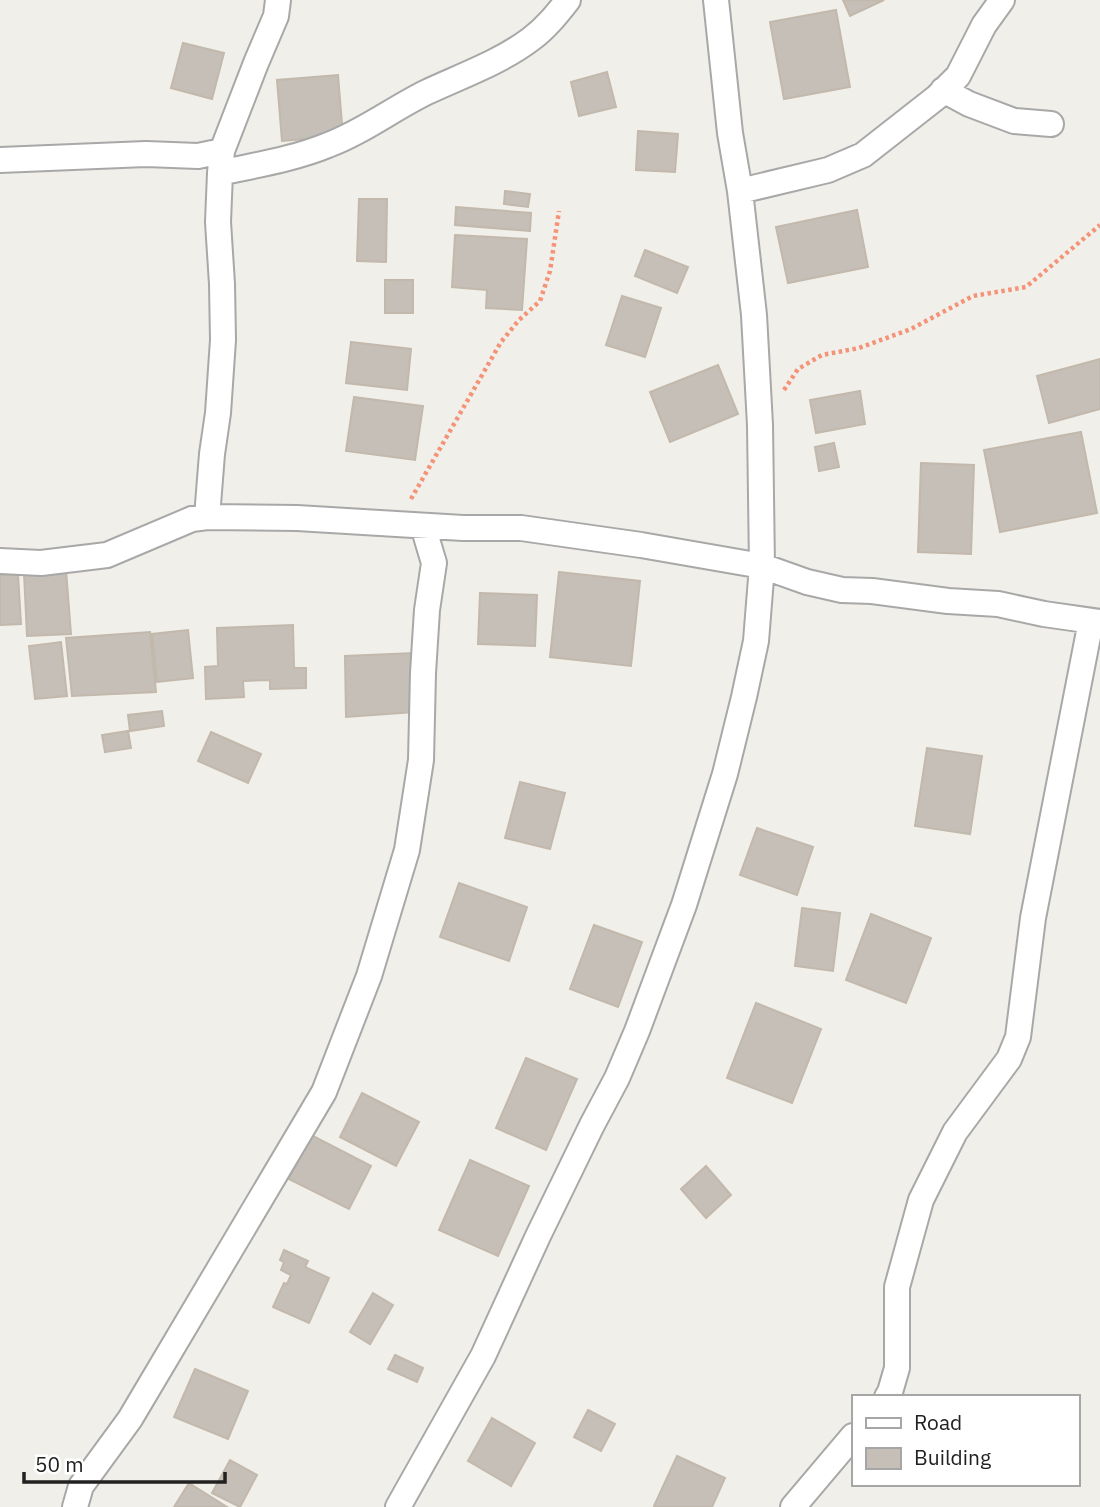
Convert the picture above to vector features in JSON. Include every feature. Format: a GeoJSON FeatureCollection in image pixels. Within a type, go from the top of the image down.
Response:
{"type":"FeatureCollection","features":[{"type":"Feature","properties":{"kind":"street"},"geometry":{"type":"LineString","coordinates":[[207,517],[223,340],[218,222],[221,162],[256,63],[276,16],[278,0]]}},
{"type":"Feature","properties":{"kind":"street"},"geometry":{"type":"LineString","coordinates":[[0,160],[146,154],[198,156],[221,162],[285,159],[329,145],[425,93],[484,67],[531,39],[553,19],[568,0]]}},
{"type":"Feature","properties":{"kind":"street"},"geometry":{"type":"LineString","coordinates":[[398,1507],[483,1356],[538,1236],[617,1079],[637,1031],[684,905],[725,775],[756,641],[762,566],[760,425],[754,329],[740,191],[730,133],[716,0]]}},
{"type":"Feature","properties":{"kind":"street"},"geometry":{"type":"LineString","coordinates":[[740,191],[828,170],[863,155],[896,131],[957,76],[984,25],[1002,0]]}},
{"type":"Feature","properties":{"kind":"street"},"geometry":{"type":"LineString","coordinates":[[943,90],[1014,121],[1051,124]]}},
{"type":"Feature","properties":{"kind":"street"},"geometry":{"type":"LineString","coordinates":[[0,561],[41,563],[107,555],[192,519],[207,517],[297,518],[463,528],[521,528],[762,566],[807,582],[842,590],[998,604],[1095,622],[1033,918],[1018,1037],[1009,1059],[955,1132],[920,1200],[897,1287],[897,1368],[888,1395]]}},
{"type":"Feature","properties":{"kind":"street"},"geometry":{"type":"LineString","coordinates":[[75,1507],[81,1486],[130,1419],[324,1092],[369,976],[407,850],[421,760],[427,610],[434,563],[423,526]]}},
{"type":"Feature","properties":{"kind":"street"},"geometry":{"type":"LineString","coordinates":[[793,1507],[852,1437]]}},
{"type":"Feature","properties":{"kind":"path"},"geometry":{"type":"LineString","coordinates":[[396,524],[501,342],[519,320],[540,301],[550,271],[559,211]]}},
{"type":"Feature","properties":{"kind":"path"},"geometry":{"type":"LineString","coordinates":[[783,392],[798,369],[822,355],[859,348],[911,329],[972,296],[1026,286],[1100,225]]}},
{"type":"Feature","properties":{"kind":"building"},"geometry":{"type":"Polygon","coordinates":[[[843,0],[884,0],[850,16],[843,0]]]}},
{"type":"Feature","properties":{"kind":"building"},"geometry":{"type":"Polygon","coordinates":[[[836,10],[850,87],[784,99],[770,22],[836,10]]]}},
{"type":"Feature","properties":{"kind":"building"},"geometry":{"type":"Polygon","coordinates":[[[183,43],[224,53],[212,99],[171,88],[183,43]]]}},
{"type":"Feature","properties":{"kind":"building"},"geometry":{"type":"Polygon","coordinates":[[[607,72],[616,107],[579,116],[571,82],[607,72]]]}},
{"type":"Feature","properties":{"kind":"building"},"geometry":{"type":"Polygon","coordinates":[[[338,75],[343,136],[282,141],[277,80],[338,75]]]}},
{"type":"Feature","properties":{"kind":"building"},"geometry":{"type":"Polygon","coordinates":[[[638,131],[678,134],[675,172],[636,170],[638,131]]]}},
{"type":"Feature","properties":{"kind":"building"},"geometry":{"type":"Polygon","coordinates":[[[505,191],[530,194],[528,207],[504,204],[505,191]]]}},
{"type":"Feature","properties":{"kind":"building"},"geometry":{"type":"Polygon","coordinates":[[[359,199],[387,199],[386,262],[357,261],[359,199]]]}},
{"type":"Feature","properties":{"kind":"building"},"geometry":{"type":"Polygon","coordinates":[[[456,207],[531,213],[530,231],[455,225],[456,207]]]}},
{"type":"Feature","properties":{"kind":"building"},"geometry":{"type":"Polygon","coordinates":[[[857,210],[868,267],[788,283],[776,227],[857,210]]]}},
{"type":"Feature","properties":{"kind":"building"},"geometry":{"type":"Polygon","coordinates":[[[455,235],[527,239],[522,310],[486,308],[487,290],[452,287],[455,235]]]}},
{"type":"Feature","properties":{"kind":"building"},"geometry":{"type":"Polygon","coordinates":[[[645,250],[688,267],[677,293],[635,276],[645,250]]]}},
{"type":"Feature","properties":{"kind":"building"},"geometry":{"type":"Polygon","coordinates":[[[385,280],[413,280],[413,313],[385,313],[385,280]]]}},
{"type":"Feature","properties":{"kind":"building"},"geometry":{"type":"Polygon","coordinates":[[[622,296],[661,308],[645,357],[606,345],[622,296]]]}},
{"type":"Feature","properties":{"kind":"building"},"geometry":{"type":"Polygon","coordinates":[[[351,342],[411,349],[407,390],[346,383],[351,342]]]}},
{"type":"Feature","properties":{"kind":"building"},"geometry":{"type":"Polygon","coordinates":[[[1100,359],[1100,409],[1049,423],[1037,376],[1100,359]]]}},
{"type":"Feature","properties":{"kind":"building"},"geometry":{"type":"Polygon","coordinates":[[[718,365],[738,414],[670,442],[650,392],[718,365]]]}},
{"type":"Feature","properties":{"kind":"building"},"geometry":{"type":"Polygon","coordinates":[[[860,391],[865,424],[816,433],[810,400],[860,391]]]}},
{"type":"Feature","properties":{"kind":"building"},"geometry":{"type":"Polygon","coordinates":[[[354,397],[423,406],[415,460],[346,451],[354,397]]]}},
{"type":"Feature","properties":{"kind":"building"},"geometry":{"type":"Polygon","coordinates":[[[1081,432],[1097,513],[1000,532],[984,450],[1081,432]]]}},
{"type":"Feature","properties":{"kind":"building"},"geometry":{"type":"Polygon","coordinates":[[[834,443],[839,467],[819,471],[815,447],[834,443]]]}},
{"type":"Feature","properties":{"kind":"building"},"geometry":{"type":"Polygon","coordinates":[[[921,463],[974,465],[971,554],[918,552],[921,463]]]}},
{"type":"Feature","properties":{"kind":"building"},"geometry":{"type":"Polygon","coordinates":[[[66,570],[71,634],[27,636],[24,573],[66,570]]]}},
{"type":"Feature","properties":{"kind":"building"},"geometry":{"type":"Polygon","coordinates":[[[559,572],[640,581],[631,666],[550,657],[559,572]]]}},
{"type":"Feature","properties":{"kind":"building"},"geometry":{"type":"Polygon","coordinates":[[[18,574],[21,624],[0,625],[0,575],[18,574]]]}},
{"type":"Feature","properties":{"kind":"building"},"geometry":{"type":"Polygon","coordinates":[[[480,593],[537,595],[535,646],[478,644],[480,593]]]}},
{"type":"Feature","properties":{"kind":"building"},"geometry":{"type":"Polygon","coordinates":[[[293,625],[294,668],[306,668],[306,688],[270,689],[270,680],[243,681],[244,697],[206,699],[205,667],[218,666],[217,628],[293,625]]]}},
{"type":"Feature","properties":{"kind":"building"},"geometry":{"type":"Polygon","coordinates":[[[188,630],[193,678],[157,682],[152,634],[188,630]]]}},
{"type":"Feature","properties":{"kind":"building"},"geometry":{"type":"Polygon","coordinates":[[[150,632],[156,692],[72,696],[66,638],[150,632]]]}},
{"type":"Feature","properties":{"kind":"building"},"geometry":{"type":"Polygon","coordinates":[[[61,642],[67,696],[35,699],[29,646],[61,642]]]}},
{"type":"Feature","properties":{"kind":"building"},"geometry":{"type":"Polygon","coordinates":[[[414,653],[414,712],[346,717],[345,656],[414,653]]]}},
{"type":"Feature","properties":{"kind":"building"},"geometry":{"type":"Polygon","coordinates":[[[162,711],[164,726],[130,731],[128,715],[162,711]]]}},
{"type":"Feature","properties":{"kind":"building"},"geometry":{"type":"Polygon","coordinates":[[[128,731],[131,748],[105,752],[102,735],[128,731]]]}},
{"type":"Feature","properties":{"kind":"building"},"geometry":{"type":"Polygon","coordinates":[[[211,732],[261,754],[248,783],[198,761],[211,732]]]}},
{"type":"Feature","properties":{"kind":"building"},"geometry":{"type":"Polygon","coordinates":[[[927,748],[982,756],[970,834],[915,826],[927,748]]]}},
{"type":"Feature","properties":{"kind":"building"},"geometry":{"type":"Polygon","coordinates":[[[520,782],[565,793],[550,849],[505,838],[520,782]]]}},
{"type":"Feature","properties":{"kind":"building"},"geometry":{"type":"Polygon","coordinates":[[[757,828],[813,847],[797,895],[740,875],[757,828]]]}},
{"type":"Feature","properties":{"kind":"building"},"geometry":{"type":"Polygon","coordinates":[[[459,883],[527,907],[509,961],[440,937],[459,883]]]}},
{"type":"Feature","properties":{"kind":"building"},"geometry":{"type":"Polygon","coordinates":[[[802,908],[840,913],[833,971],[795,966],[802,908]]]}},
{"type":"Feature","properties":{"kind":"building"},"geometry":{"type":"Polygon","coordinates":[[[871,914],[931,938],[906,1003],[846,980],[871,914]]]}},
{"type":"Feature","properties":{"kind":"building"},"geometry":{"type":"Polygon","coordinates":[[[594,925],[642,942],[618,1007],[570,989],[594,925]]]}},
{"type":"Feature","properties":{"kind":"building"},"geometry":{"type":"Polygon","coordinates":[[[756,1003],[821,1029],[792,1103],[727,1078],[756,1003]]]}},
{"type":"Feature","properties":{"kind":"building"},"geometry":{"type":"Polygon","coordinates":[[[526,1058],[577,1079],[546,1150],[496,1128],[526,1058]]]}},
{"type":"Feature","properties":{"kind":"building"},"geometry":{"type":"Polygon","coordinates":[[[362,1093],[419,1122],[396,1166],[340,1137],[362,1093]]]}},
{"type":"Feature","properties":{"kind":"building"},"geometry":{"type":"Polygon","coordinates":[[[311,1135],[371,1166],[349,1209],[289,1179],[311,1135]]]}},
{"type":"Feature","properties":{"kind":"building"},"geometry":{"type":"Polygon","coordinates":[[[470,1160],[529,1186],[498,1256],[439,1230],[470,1160]]]}},
{"type":"Feature","properties":{"kind":"building"},"geometry":{"type":"Polygon","coordinates":[[[706,1166],[731,1195],[706,1218],[681,1189],[706,1166]]]}},
{"type":"Feature","properties":{"kind":"building"},"geometry":{"type":"Polygon","coordinates":[[[284,1250],[308,1261],[305,1267],[329,1278],[309,1323],[273,1307],[284,1283],[287,1284],[291,1275],[281,1270],[284,1262],[280,1260],[284,1250]]]}},
{"type":"Feature","properties":{"kind":"building"},"geometry":{"type":"Polygon","coordinates":[[[373,1293],[393,1305],[370,1344],[350,1332],[373,1293]]]}},
{"type":"Feature","properties":{"kind":"building"},"geometry":{"type":"Polygon","coordinates":[[[395,1355],[423,1368],[417,1382],[388,1369],[395,1355]]]}},
{"type":"Feature","properties":{"kind":"building"},"geometry":{"type":"Polygon","coordinates":[[[195,1369],[248,1391],[228,1439],[174,1417],[195,1369]]]}},
{"type":"Feature","properties":{"kind":"building"},"geometry":{"type":"Polygon","coordinates":[[[588,1410],[615,1424],[601,1451],[574,1437],[588,1410]]]}},
{"type":"Feature","properties":{"kind":"building"},"geometry":{"type":"Polygon","coordinates":[[[492,1418],[535,1443],[511,1486],[468,1461],[492,1418]]]}},
{"type":"Feature","properties":{"kind":"building"},"geometry":{"type":"Polygon","coordinates":[[[677,1456],[725,1478],[712,1507],[654,1506],[677,1456]]]}},
{"type":"Feature","properties":{"kind":"building"},"geometry":{"type":"Polygon","coordinates":[[[230,1460],[257,1475],[240,1507],[212,1493],[230,1460]]]}},
{"type":"Feature","properties":{"kind":"building"},"geometry":{"type":"Polygon","coordinates":[[[189,1483],[227,1507],[174,1507],[189,1483]]]}}]}
